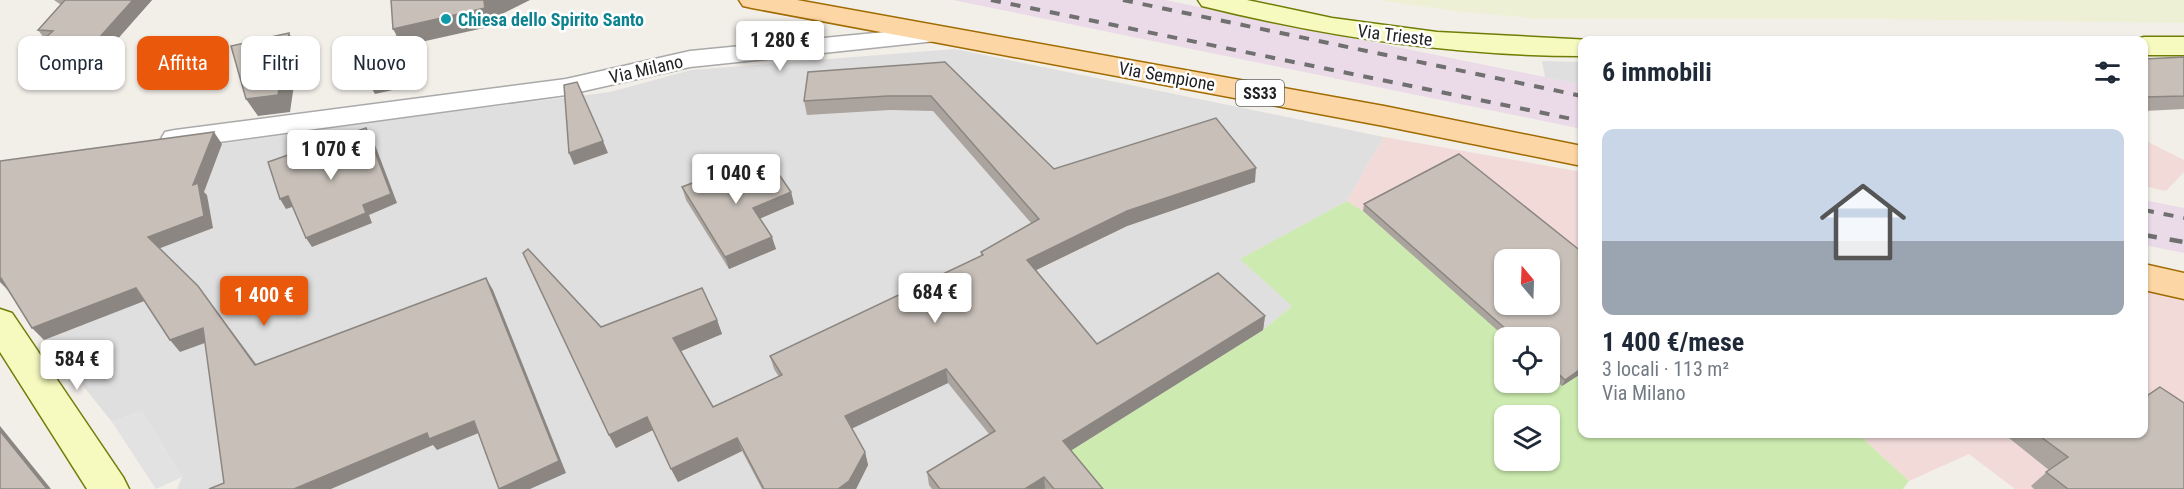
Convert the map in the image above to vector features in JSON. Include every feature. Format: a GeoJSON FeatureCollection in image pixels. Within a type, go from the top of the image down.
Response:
{"type":"FeatureCollection","features":[{"type":"Feature","properties":{"kind":"main road","name":"Via Sempione"},"geometry":{"type":"LineString","coordinates":[[752,0],[1373,114],[1578,155]]}},
{"type":"Feature","properties":{"kind":"main road"},"geometry":{"type":"LineString","coordinates":[[2148,278],[2184,286]]}},
{"type":"Feature","properties":{"kind":"street","name":"Via Trieste"},"geometry":{"type":"LineString","coordinates":[[1211,0],[1347,29],[1425,39],[1535,48],[1578,48]]}},
{"type":"Feature","properties":{"kind":"street","name":"Via Milano"},"geometry":{"type":"LineString","coordinates":[[152,142],[566,87],[690,59],[936,34]]}},
{"type":"Feature","properties":{"kind":"street"},"geometry":{"type":"LineString","coordinates":[[2148,46],[2184,46]]}},
{"type":"Feature","properties":{"kind":"street"},"geometry":{"type":"LineString","coordinates":[[0,323],[109,489]]}},
{"type":"Feature","properties":{"kind":"shaded area"},"geometry":{"type":"Polygon","coordinates":[[[953,0],[1165,0],[1545,77],[1578,84],[1578,128],[953,0]]]}},
{"type":"Feature","properties":{"kind":"shaded area"},"geometry":{"type":"Polygon","coordinates":[[[955,49],[1384,137],[1347,201],[1241,259],[1293,305],[1263,330],[1092,489],[177,489],[182,477],[142,411],[112,422],[0,282],[0,175],[409,117],[610,92],[691,70],[955,49]]]}},
{"type":"Feature","properties":{"kind":"shaded area"},"geometry":{"type":"Polygon","coordinates":[[[1542,61],[1578,62],[1578,84],[1545,77],[1542,61]]]}},
{"type":"Feature","properties":{"kind":"shaded area"},"geometry":{"type":"Polygon","coordinates":[[[1384,137],[1578,171],[1578,376],[1562,386],[1560,384],[1560,327],[1495,327],[1363,211],[1347,201],[1384,137]]]}},
{"type":"Feature","properties":{"kind":"shaded area"},"geometry":{"type":"Polygon","coordinates":[[[2148,142],[2184,160],[2184,172],[2166,191],[2148,187],[2148,142]]]}},
{"type":"Feature","properties":{"kind":"shaded area"},"geometry":{"type":"Polygon","coordinates":[[[2148,201],[2184,208],[2184,253],[2148,246],[2148,201]]]}},
{"type":"Feature","properties":{"kind":"shaded area"},"geometry":{"type":"Polygon","coordinates":[[[2148,292],[2184,300],[2184,489],[2015,489],[1969,454],[1909,481],[1862,438],[2148,438],[2148,292]]]}},
{"type":"Feature","properties":{"kind":"shaded area"},"geometry":{"type":"Polygon","coordinates":[[[142,411],[182,477],[156,489],[112,422],[142,411]]]}},
{"type":"Feature","properties":{"kind":"green space"},"geometry":{"type":"Polygon","coordinates":[[[1378,0],[2184,0],[2184,23],[1878,19],[1541,19],[1454,11],[1378,0]]]}},
{"type":"Feature","properties":{"kind":"green space"},"geometry":{"type":"Polygon","coordinates":[[[1347,201],[1363,211],[1495,327],[1494,393],[1560,393],[1560,384],[1562,386],[1578,376],[1578,438],[1862,438],[1909,481],[1903,489],[1092,489],[1064,455],[1263,330],[1292,306],[1240,259],[1347,201]]]}},
{"type":"Feature","properties":{"kind":"building"},"geometry":{"type":"Polygon","coordinates":[[[65,0],[133,0],[101,36],[47,36],[53,31],[38,30],[65,0]]]}},
{"type":"Feature","properties":{"kind":"building"},"geometry":{"type":"Polygon","coordinates":[[[391,0],[487,0],[484,1],[485,8],[393,29],[391,0]]]}},
{"type":"Feature","properties":{"kind":"building"},"geometry":{"type":"Polygon","coordinates":[[[241,44],[241,81],[231,46],[241,44]]]}},
{"type":"Feature","properties":{"kind":"building"},"geometry":{"type":"Polygon","coordinates":[[[2184,57],[2184,96],[2148,97],[2148,59],[2184,57]]]}},
{"type":"Feature","properties":{"kind":"building"},"geometry":{"type":"Polygon","coordinates":[[[945,62],[1054,169],[1216,118],[1256,168],[1127,211],[1027,260],[1097,344],[1218,273],[1265,316],[1063,441],[1103,489],[1054,489],[1044,477],[1025,489],[940,489],[927,472],[995,431],[946,369],[845,416],[865,452],[849,481],[838,489],[764,489],[737,438],[671,469],[647,417],[609,435],[523,253],[528,249],[601,327],[702,288],[717,320],[673,338],[713,407],[782,375],[770,356],[983,255],[981,252],[1039,219],[931,96],[804,101],[808,72],[945,62]]]}},
{"type":"Feature","properties":{"kind":"building"},"geometry":{"type":"Polygon","coordinates":[[[577,82],[603,141],[569,153],[564,85],[577,82]]]}},
{"type":"Feature","properties":{"kind":"building"},"geometry":{"type":"Polygon","coordinates":[[[243,90],[279,90],[278,95],[246,99],[243,90]]]}},
{"type":"Feature","properties":{"kind":"building"},"geometry":{"type":"Polygon","coordinates":[[[366,128],[391,194],[363,205],[366,213],[306,238],[288,196],[280,199],[268,162],[366,128]]]}},
{"type":"Feature","properties":{"kind":"building"},"geometry":{"type":"Polygon","coordinates":[[[214,132],[193,185],[198,183],[204,216],[148,237],[198,286],[255,365],[486,278],[559,461],[499,489],[474,421],[429,439],[427,433],[294,489],[209,489],[224,483],[203,328],[170,340],[136,288],[32,328],[0,278],[0,161],[214,132]]]}},
{"type":"Feature","properties":{"kind":"building"},"geometry":{"type":"Polygon","coordinates":[[[1459,154],[1578,249],[1578,371],[1565,380],[1560,375],[1560,327],[1504,327],[1364,204],[1459,154]]]}},
{"type":"Feature","properties":{"kind":"building"},"geometry":{"type":"Polygon","coordinates":[[[769,160],[791,192],[753,208],[772,237],[725,257],[682,187],[724,171],[728,177],[769,160]]]}},
{"type":"Feature","properties":{"kind":"building"},"geometry":{"type":"Polygon","coordinates":[[[2160,387],[2184,403],[2184,489],[2068,489],[2046,472],[2068,457],[2042,438],[2148,438],[2148,395],[2160,387]]]}},
{"type":"Feature","properties":{"kind":"building"},"geometry":{"type":"Polygon","coordinates":[[[0,431],[47,489],[0,489],[0,431]]]}},
{"type":"Feature","properties":{"kind":"railway"},"geometry":{"type":"LineString","coordinates":[[991,0],[1578,120]]}},
{"type":"Feature","properties":{"kind":"railway"},"geometry":{"type":"LineString","coordinates":[[1123,0],[1578,95]]}},
{"type":"Feature","properties":{"kind":"railway"},"geometry":{"type":"LineString","coordinates":[[2148,211],[2184,218]]}},
{"type":"Feature","properties":{"kind":"railway"},"geometry":{"type":"LineString","coordinates":[[2148,236],[2184,242]]}},
{"type":"Feature","properties":{"kind":"place","name":"Chiesa dello Spirito Santo"},"geometry":{"type":"Point","coordinates":[446,19]}}]}
